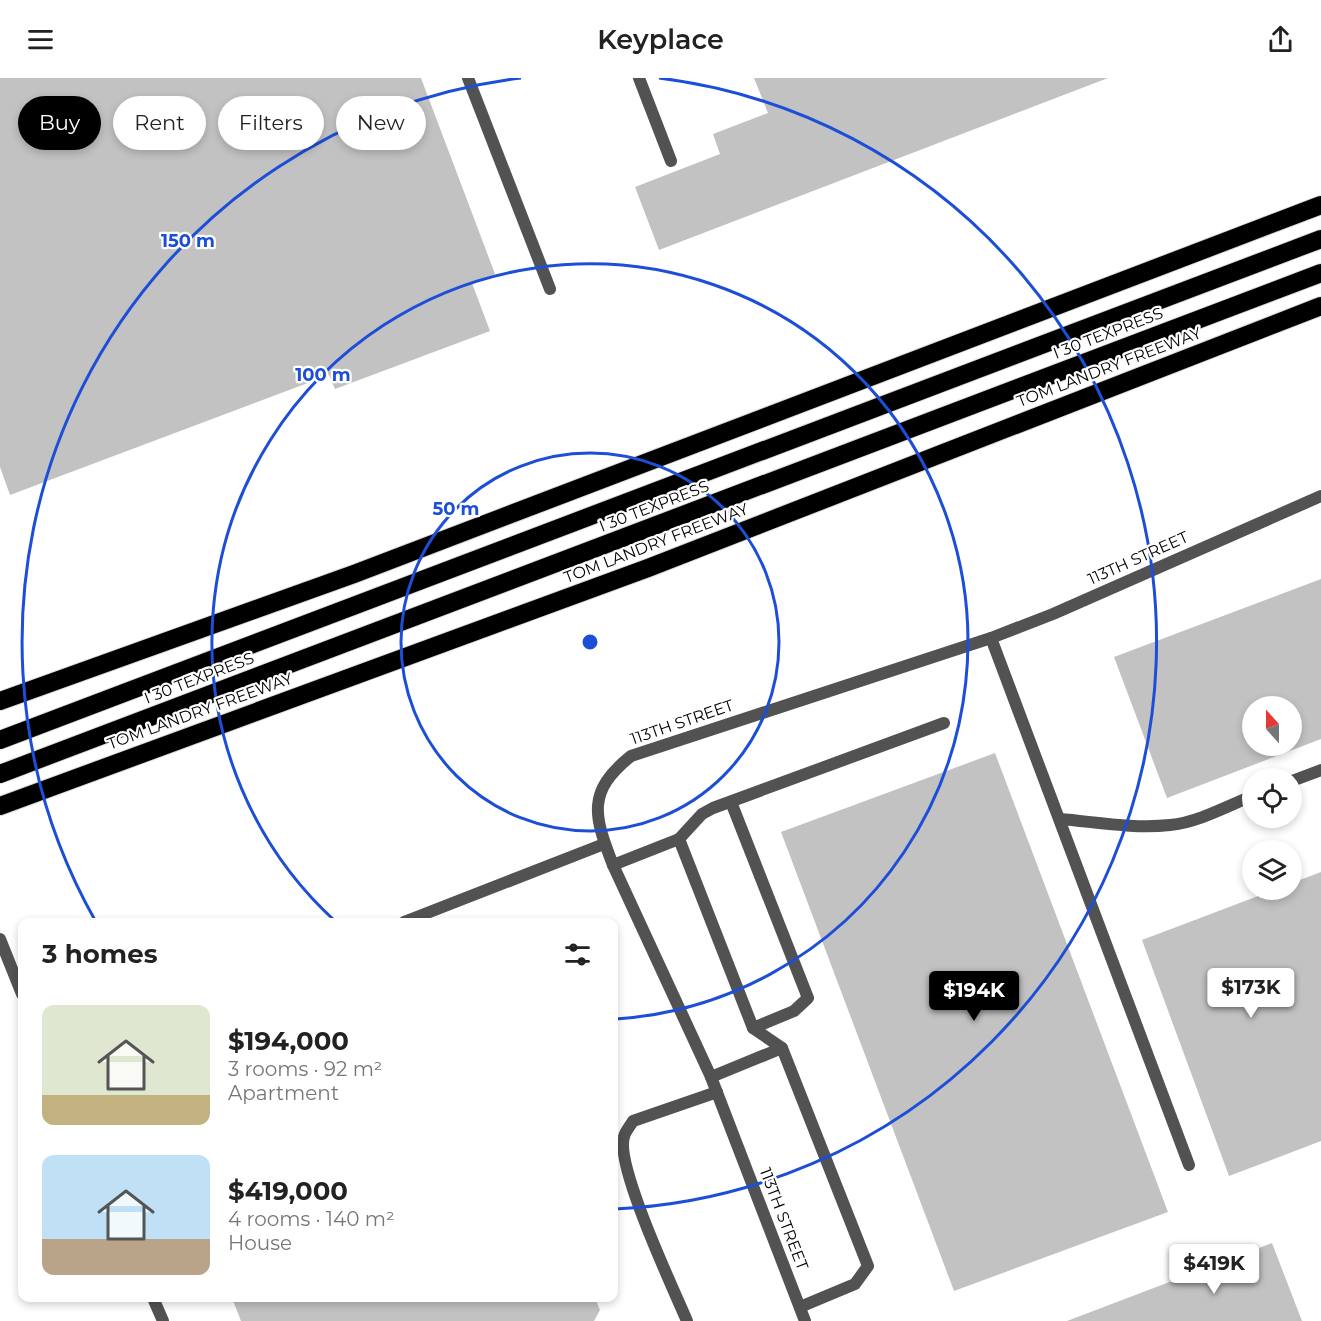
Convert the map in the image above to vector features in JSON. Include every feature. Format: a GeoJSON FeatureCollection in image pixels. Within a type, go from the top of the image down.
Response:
{"type":"FeatureCollection","features":[{"type":"Feature","properties":{"kind":"highway"},"geometry":{"type":"LineString","coordinates":[[0,701],[365,570],[1321,205]]}},
{"type":"Feature","properties":{"kind":"highway","name":"I 30 TEXPRESS"},"geometry":{"type":"LineString","coordinates":[[0,740],[1321,239]]}},
{"type":"Feature","properties":{"kind":"highway","name":"I 30 TEXPRESS"},"geometry":{"type":"LineString","coordinates":[[0,774],[1321,273]]}},
{"type":"Feature","properties":{"kind":"highway","name":"TOM LANDRY FREEWAY"},"geometry":{"type":"LineString","coordinates":[[0,806],[648,568],[1321,306]]}},
{"type":"Feature","properties":{"kind":"street"},"geometry":{"type":"LineString","coordinates":[[468,78],[550,289]]}},
{"type":"Feature","properties":{"kind":"street"},"geometry":{"type":"LineString","coordinates":[[639,78],[670,161]]}},
{"type":"Feature","properties":{"kind":"street","name":"113TH STREET"},"geometry":{"type":"LineString","coordinates":[[805,1321],[711,1077],[604,844],[597,810],[602,786],[616,768],[631,756],[991,638],[1053,614],[1321,496]]}},
{"type":"Feature","properties":{"kind":"street"},"geometry":{"type":"LineString","coordinates":[[991,638],[1189,1165]]}},
{"type":"Feature","properties":{"kind":"street"},"geometry":{"type":"LineString","coordinates":[[612,865],[679,839],[702,814],[944,723]]}},
{"type":"Feature","properties":{"kind":"street"},"geometry":{"type":"LineString","coordinates":[[1302,777],[1321,770]]}},
{"type":"Feature","properties":{"kind":"street"},"geometry":{"type":"LineString","coordinates":[[1060,819],[1172,825],[1242,800]]}},
{"type":"Feature","properties":{"kind":"street"},"geometry":{"type":"LineString","coordinates":[[731,802],[808,998],[794,1011],[753,1028]]}},
{"type":"Feature","properties":{"kind":"street"},"geometry":{"type":"LineString","coordinates":[[679,839],[753,1028],[782,1048],[868,1266],[855,1284],[800,1307]]}},
{"type":"Feature","properties":{"kind":"street"},"geometry":{"type":"LineString","coordinates":[[414,918],[604,844]]}},
{"type":"Feature","properties":{"kind":"street"},"geometry":{"type":"LineString","coordinates":[[0,939],[18,984]]}},
{"type":"Feature","properties":{"kind":"street"},"geometry":{"type":"LineString","coordinates":[[711,1077],[782,1048]]}},
{"type":"Feature","properties":{"kind":"street"},"geometry":{"type":"LineString","coordinates":[[687,1321],[633,1190],[624,1158],[624,1137],[633,1120],[717,1092]]}},
{"type":"Feature","properties":{"kind":"street"},"geometry":{"type":"LineString","coordinates":[[155,1302],[163,1321]]}},
{"type":"Feature","properties":{"kind":"building"},"geometry":{"type":"Polygon","coordinates":[[[0,78],[421,78],[495,274],[472,283],[490,331],[335,389],[329,375],[10,495],[0,467],[0,78]]]}},
{"type":"Feature","properties":{"kind":"building"},"geometry":{"type":"Polygon","coordinates":[[[754,78],[1108,78],[659,250],[635,187],[720,154],[713,134],[768,113],[754,78]]]}},
{"type":"Feature","properties":{"kind":"building"},"geometry":{"type":"Polygon","coordinates":[[[1321,579],[1321,739],[1302,746],[1302,696],[1242,696],[1242,756],[1277,756],[1167,798],[1114,657],[1321,579]]]}},
{"type":"Feature","properties":{"kind":"building"},"geometry":{"type":"Polygon","coordinates":[[[995,753],[1168,1212],[954,1291],[781,832],[995,753]]]}},
{"type":"Feature","properties":{"kind":"building"},"geometry":{"type":"Polygon","coordinates":[[[1321,872],[1321,1141],[1229,1176],[1142,940],[1248,900],[1302,900],[1302,879],[1321,872]]]}},
{"type":"Feature","properties":{"kind":"building"},"geometry":{"type":"Polygon","coordinates":[[[1272,1243],[1302,1321],[1067,1321],[1272,1243]]]}},
{"type":"Feature","properties":{"kind":"building"},"geometry":{"type":"Polygon","coordinates":[[[234,1302],[597,1302],[600,1310],[594,1321],[241,1321],[234,1302]]]}}]}
